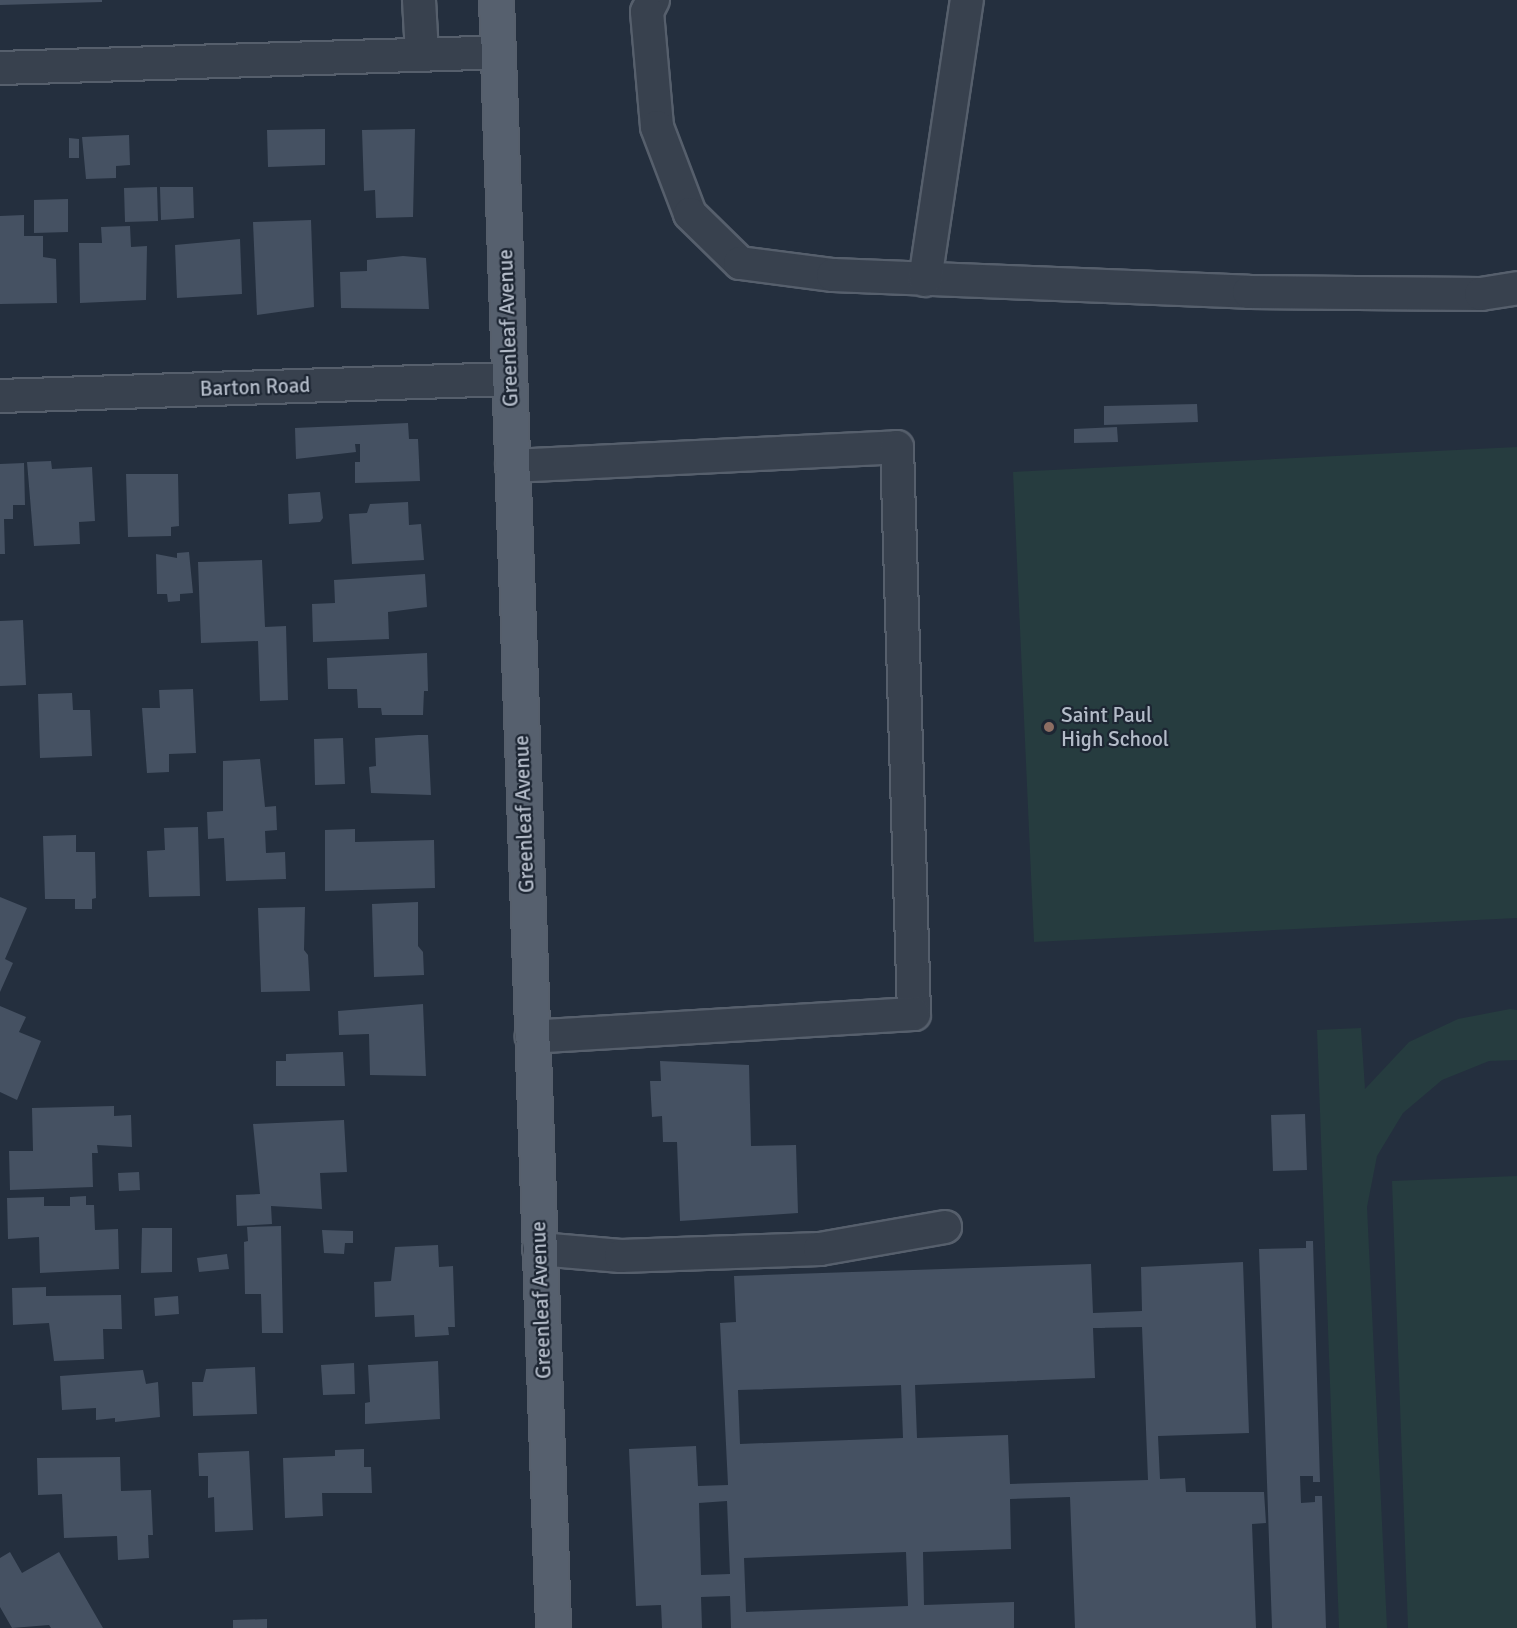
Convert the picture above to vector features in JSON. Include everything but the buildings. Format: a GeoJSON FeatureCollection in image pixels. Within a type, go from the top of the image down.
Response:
{"type":"FeatureCollection","features":[{"type":"Feature","properties":{"kind":"main road","name":"Greenleaf Avenue"},"geometry":{"type":"LineString","coordinates":[[496,0],[553,1628]]}},
{"type":"Feature","properties":{"kind":"street"},"geometry":{"type":"LineString","coordinates":[[420,0],[422,54]]}},
{"type":"Feature","properties":{"kind":"street"},"geometry":{"type":"LineString","coordinates":[[653,0],[648,12],[657,127],[690,214],[740,263],[833,275],[1249,292],[1481,294],[1517,288]]}},
{"type":"Feature","properties":{"kind":"street"},"geometry":{"type":"LineString","coordinates":[[924,280],[967,0]]}},
{"type":"Feature","properties":{"kind":"street"},"geometry":{"type":"LineString","coordinates":[[0,68],[498,52]]}},
{"type":"Feature","properties":{"kind":"street","name":"Barton Road"},"geometry":{"type":"LineString","coordinates":[[0,396],[510,379]]}},
{"type":"Feature","properties":{"kind":"street"},"geometry":{"type":"LineString","coordinates":[[512,466],[897,447],[914,1014],[532,1037]]}},
{"type":"Feature","properties":{"kind":"street"},"geometry":{"type":"LineString","coordinates":[[539,1249],[621,1256],[820,1249],[945,1227]]}},
{"type":"Feature","properties":{"kind":"green space"},"geometry":{"type":"Polygon","coordinates":[[[1517,447],[1517,918],[1034,942],[1013,472],[1517,447]]]}},
{"type":"Feature","properties":{"kind":"green space"},"geometry":{"type":"Polygon","coordinates":[[[1510,1009],[1517,1010],[1517,1060],[1489,1061],[1442,1080],[1403,1113],[1377,1156],[1367,1207],[1387,1628],[1339,1628],[1317,1030],[1361,1028],[1365,1089],[1409,1042],[1458,1019],[1510,1009]]]}},
{"type":"Feature","properties":{"kind":"green space"},"geometry":{"type":"Polygon","coordinates":[[[1517,1176],[1517,1628],[1408,1628],[1392,1181],[1517,1176]]]}},
{"type":"Feature","properties":{"kind":"place","name":"Saint Paul High School"},"geometry":{"type":"Point","coordinates":[1049,727]}}]}
